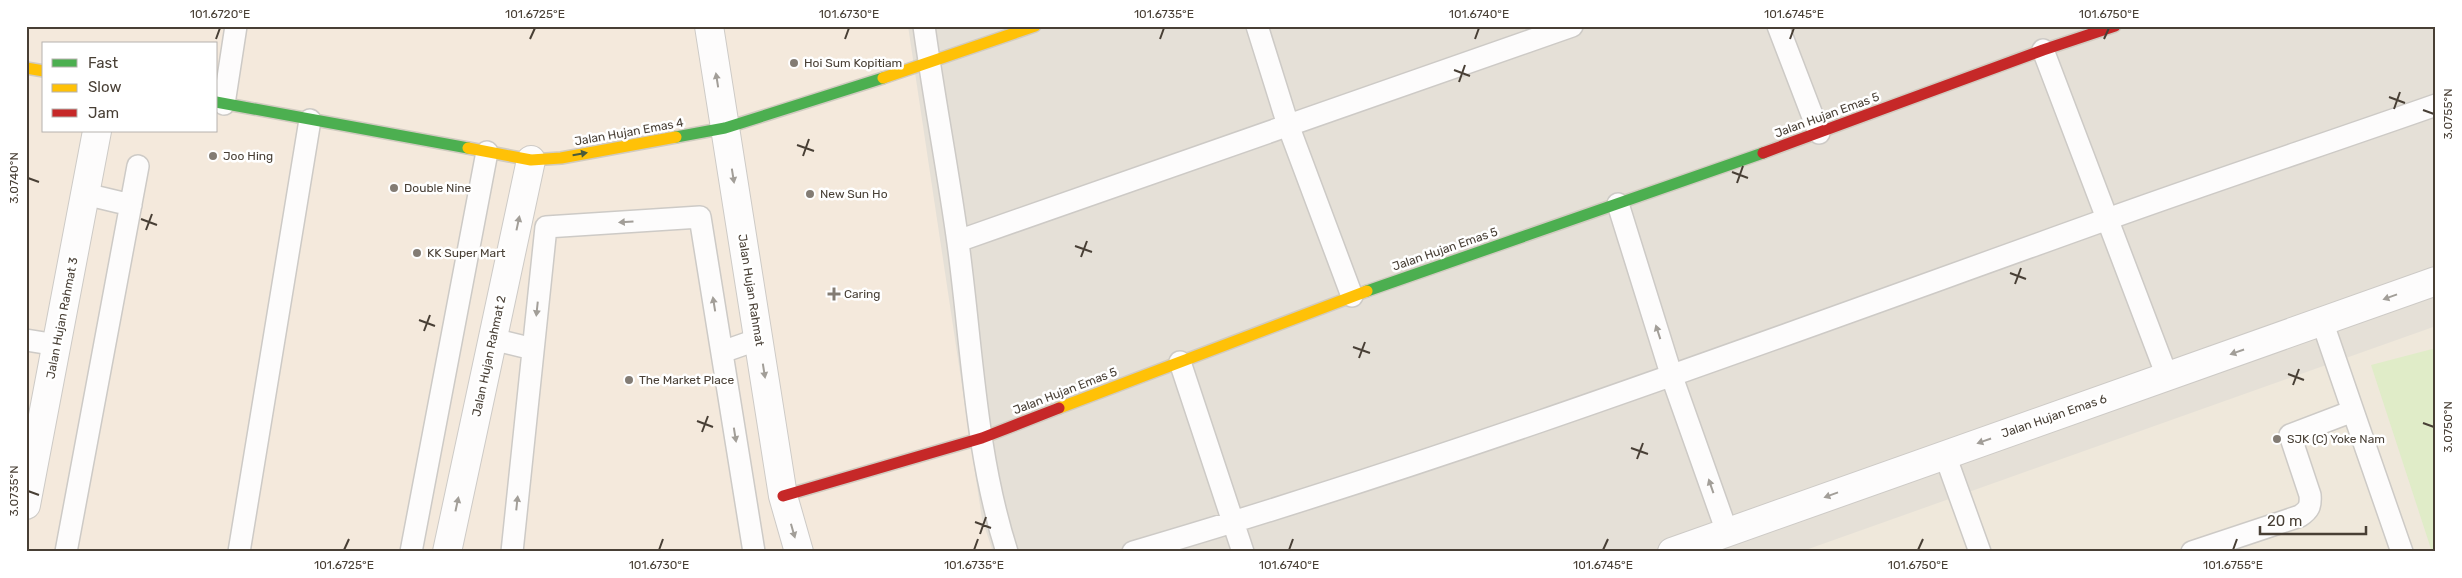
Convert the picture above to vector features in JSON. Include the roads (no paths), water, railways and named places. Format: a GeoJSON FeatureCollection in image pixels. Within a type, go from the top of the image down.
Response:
{"type":"FeatureCollection","features":[{"type":"Feature","properties":{"kind":"street","name":"Jalan Hujan Rahmat"},"geometry":{"type":"LineString","coordinates":[[709,26],[783,496],[799,552]]}},
{"type":"Feature","properties":{"kind":"street","name":"Jalan Hujan Emas 4"},"geometry":{"type":"LineString","coordinates":[[220,103],[531,160],[562,158],[725,128],[929,63],[1036,26]]}},
{"type":"Feature","properties":{"kind":"street","name":"Jalan Hujan Emas 5"},"geometry":{"type":"LineString","coordinates":[[783,496],[982,438],[1352,296],[1819,133],[2043,50],[2115,26]]}},
{"type":"Feature","properties":{"kind":"street"},"geometry":{"type":"LineString","coordinates":[[26,68],[42,71]]}},
{"type":"Feature","properties":{"kind":"street","name":"Jalan Hujan Rahmat 3"},"geometry":{"type":"LineString","coordinates":[[26,505],[97,132]]}},
{"type":"Feature","properties":{"kind":"street","name":"Jalan Hujan Rahmat 2"},"geometry":{"type":"LineString","coordinates":[[447,552],[531,160]]}},
{"type":"Feature","properties":{"kind":"street","name":"Jalan Hujan Emas 6"},"geometry":{"type":"LineString","coordinates":[[1672,552],[1730,542],[1945,454],[2436,281]]}},
{"type":"Feature","properties":{"kind":"lane"},"geometry":{"type":"LineString","coordinates":[[220,103],[236,26]]}},
{"type":"Feature","properties":{"kind":"lane"},"geometry":{"type":"LineString","coordinates":[[924,26],[958,241],[982,438],[995,515],[1007,552]]}},
{"type":"Feature","properties":{"kind":"lane"},"geometry":{"type":"LineString","coordinates":[[1257,26],[1288,125],[1352,296]]}},
{"type":"Feature","properties":{"kind":"lane"},"geometry":{"type":"LineString","coordinates":[[958,241],[1572,26]]}},
{"type":"Feature","properties":{"kind":"lane"},"geometry":{"type":"LineString","coordinates":[[1778,26],[1819,133]]}},
{"type":"Feature","properties":{"kind":"lane"},"geometry":{"type":"LineString","coordinates":[[2043,50],[2106,220],[2167,376]]}},
{"type":"Feature","properties":{"kind":"lane"},"geometry":{"type":"LineString","coordinates":[[1133,552],[1233,522],[1672,377],[2106,220],[2436,105]]}},
{"type":"Feature","properties":{"kind":"lane"},"geometry":{"type":"LineString","coordinates":[[239,552],[310,120]]}},
{"type":"Feature","properties":{"kind":"lane"},"geometry":{"type":"LineString","coordinates":[[411,552],[487,152]]}},
{"type":"Feature","properties":{"kind":"lane"},"geometry":{"type":"LineString","coordinates":[[66,552],[138,166]]}},
{"type":"Feature","properties":{"kind":"lane"},"geometry":{"type":"LineString","coordinates":[[85,194],[131,205]]}},
{"type":"Feature","properties":{"kind":"lane"},"geometry":{"type":"LineString","coordinates":[[1618,204],[1672,377],[1730,542]]}},
{"type":"Feature","properties":{"kind":"lane"},"geometry":{"type":"LineString","coordinates":[[512,552],[546,227],[700,217],[754,552]]}},
{"type":"Feature","properties":{"kind":"lane"},"geometry":{"type":"LineString","coordinates":[[2322,321],[2402,552]]}},
{"type":"Feature","properties":{"kind":"lane"},"geometry":{"type":"LineString","coordinates":[[492,339],[533,349]]}},
{"type":"Feature","properties":{"kind":"lane"},"geometry":{"type":"LineString","coordinates":[[722,352],[759,339]]}},
{"type":"Feature","properties":{"kind":"lane"},"geometry":{"type":"LineString","coordinates":[[26,340],[56,345]]}},
{"type":"Feature","properties":{"kind":"lane"},"geometry":{"type":"LineString","coordinates":[[1180,362],[1243,552]]}},
{"type":"Feature","properties":{"kind":"lane"},"geometry":{"type":"LineString","coordinates":[[2192,552],[2300,516],[2307,511],[2311,504],[2310,496],[2290,435],[2353,411]]}},
{"type":"Feature","properties":{"kind":"lane"},"geometry":{"type":"LineString","coordinates":[[1945,454],[1980,552]]}},
{"type":"Feature","properties":{"kind":"place","name":"Hoi Sum Kopitiam"},"geometry":{"type":"Point","coordinates":[794,63]}},
{"type":"Feature","properties":{"kind":"place","name":"Joo Hing"},"geometry":{"type":"Point","coordinates":[213,156]}},
{"type":"Feature","properties":{"kind":"place","name":"Double Nine"},"geometry":{"type":"Point","coordinates":[394,188]}},
{"type":"Feature","properties":{"kind":"place","name":"New Sun Ho"},"geometry":{"type":"Point","coordinates":[810,194]}},
{"type":"Feature","properties":{"kind":"place","name":"KK Super Mart"},"geometry":{"type":"Point","coordinates":[417,253]}},
{"type":"Feature","properties":{"kind":"place","name":"Caring"},"geometry":{"type":"Point","coordinates":[834,294]}},
{"type":"Feature","properties":{"kind":"place","name":"The Market Place"},"geometry":{"type":"Point","coordinates":[629,380]}},
{"type":"Feature","properties":{"kind":"place","name":"SJK (C) Yoke Nam"},"geometry":{"type":"Point","coordinates":[2277,439]}}]}
